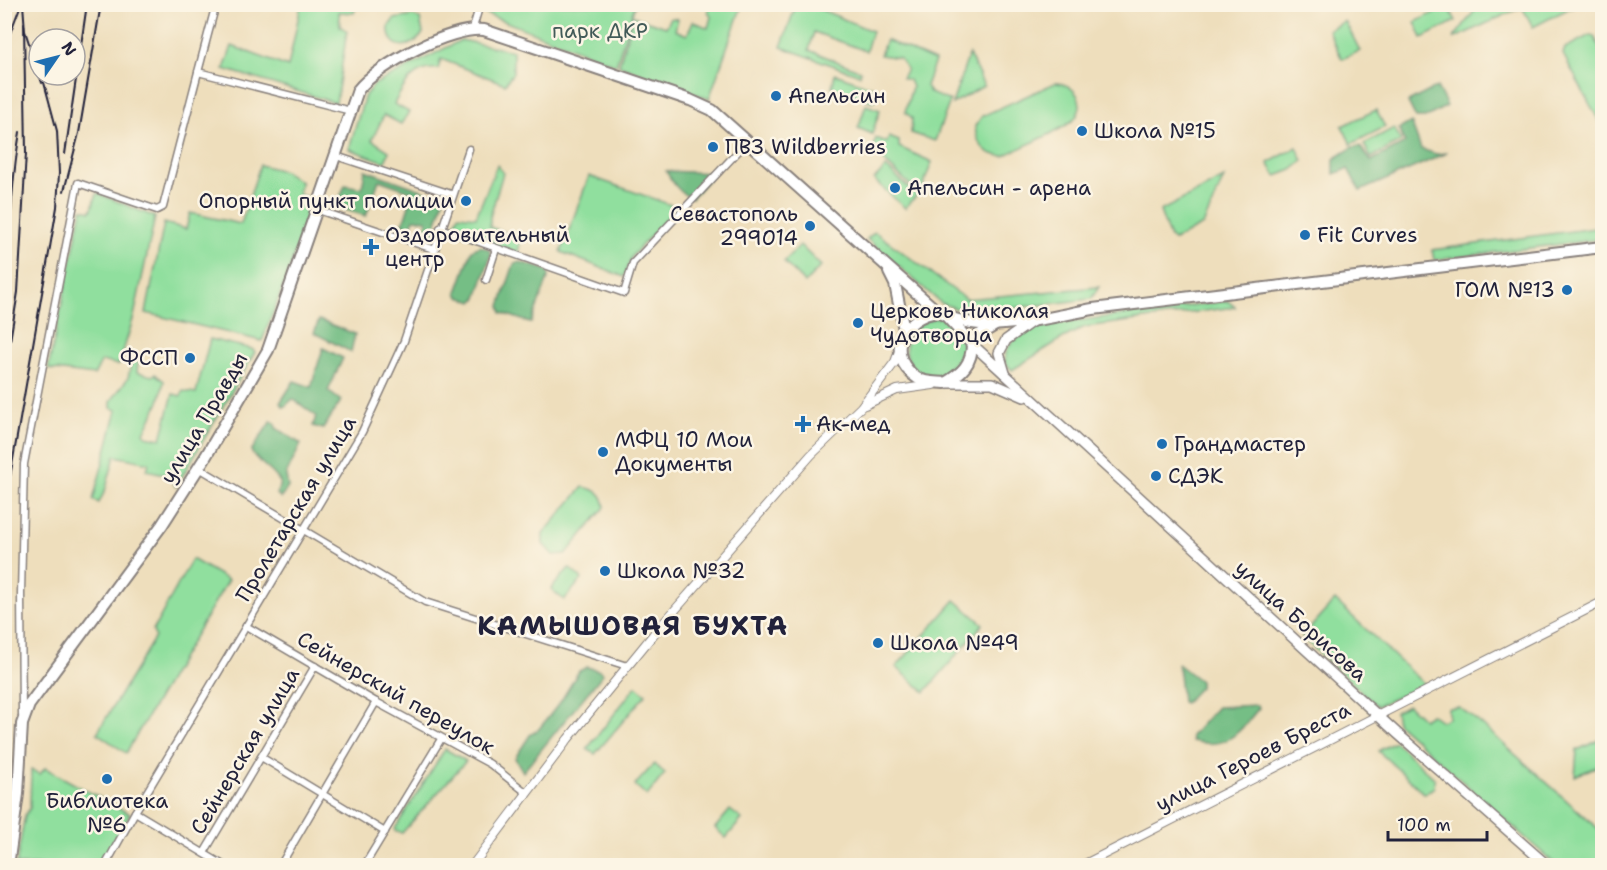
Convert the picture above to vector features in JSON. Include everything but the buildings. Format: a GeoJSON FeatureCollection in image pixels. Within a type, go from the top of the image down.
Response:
{"type":"FeatureCollection","features":[{"type":"Feature","properties":{"kind":"main road","name":"улица Правды"},"geometry":{"type":"LineString","coordinates":[[8,866],[18,794],[22,724],[29,705],[162,525],[199,468],[268,350],[358,90],[371,75],[425,46],[473,28]]}},
{"type":"Feature","properties":{"kind":"main road"},"geometry":{"type":"LineString","coordinates":[[473,28],[494,33],[690,100],[726,120],[972,344]]}},
{"type":"Feature","properties":{"kind":"main road"},"geometry":{"type":"LineString","coordinates":[[904,330],[912,320],[925,313],[997,324],[1093,309],[1602,247]]}},
{"type":"Feature","properties":{"kind":"main road"},"geometry":{"type":"LineString","coordinates":[[886,266],[895,284],[904,330],[900,347],[903,359],[917,378],[945,383],[967,367],[972,356],[972,344],[978,335],[997,324]]}},
{"type":"Feature","properties":{"kind":"main road"},"geometry":{"type":"LineString","coordinates":[[1007,378],[1000,365],[999,353],[1006,340],[1034,320]]}},
{"type":"Feature","properties":{"kind":"main road","name":"улица Борисова"},"geometry":{"type":"LineString","coordinates":[[972,344],[1031,401],[1548,866]]}},
{"type":"Feature","properties":{"kind":"main road","name":"улица Борисова"},"geometry":{"type":"LineString","coordinates":[[945,383],[992,384],[1031,401]]}},
{"type":"Feature","properties":{"kind":"street"},"geometry":{"type":"LineString","coordinates":[[22,724],[21,593],[24,464],[78,183],[157,210],[163,207],[216,4]]}},
{"type":"Feature","properties":{"kind":"street"},"geometry":{"type":"LineString","coordinates":[[473,28],[480,4]]}},
{"type":"Feature","properties":{"kind":"street"},"geometry":{"type":"LineString","coordinates":[[198,72],[351,111]]}},
{"type":"Feature","properties":{"kind":"street"},"geometry":{"type":"LineString","coordinates":[[440,228],[624,293],[633,263],[748,141]]}},
{"type":"Feature","properties":{"kind":"street","name":"Пролетарская улица"},"geometry":{"type":"LineString","coordinates":[[105,866],[362,432],[404,341],[440,228],[452,194],[458,187],[469,148]]}},
{"type":"Feature","properties":{"kind":"street"},"geometry":{"type":"LineString","coordinates":[[336,156],[452,194]]}},
{"type":"Feature","properties":{"kind":"street"},"geometry":{"type":"LineString","coordinates":[[318,210],[433,249]]}},
{"type":"Feature","properties":{"kind":"street"},"geometry":{"type":"LineString","coordinates":[[486,280],[496,249]]}},
{"type":"Feature","properties":{"kind":"street"},"geometry":{"type":"LineString","coordinates":[[472,866],[627,666],[811,455],[861,407],[895,362],[900,347]]}},
{"type":"Feature","properties":{"kind":"street"},"geometry":{"type":"LineString","coordinates":[[861,407],[897,390],[945,383]]}},
{"type":"Feature","properties":{"kind":"street"},"geometry":{"type":"LineString","coordinates":[[199,468],[425,602],[627,666]]}},
{"type":"Feature","properties":{"kind":"street","name":"улица Героев Бреста"},"geometry":{"type":"LineString","coordinates":[[1081,866],[1602,602]]}},
{"type":"Feature","properties":{"kind":"street","name":"Сейнерский переулок"},"geometry":{"type":"LineString","coordinates":[[246,626],[441,739],[490,764],[527,793]]}},
{"type":"Feature","properties":{"kind":"street","name":"Сейнерская улица"},"geometry":{"type":"LineString","coordinates":[[204,853],[315,666]]}},
{"type":"Feature","properties":{"kind":"street"},"geometry":{"type":"LineString","coordinates":[[280,866],[376,702]]}},
{"type":"Feature","properties":{"kind":"street"},"geometry":{"type":"LineString","coordinates":[[364,866],[441,739]]}},
{"type":"Feature","properties":{"kind":"street"},"geometry":{"type":"LineString","coordinates":[[261,757],[385,832]]}},
{"type":"Feature","properties":{"kind":"street"},"geometry":{"type":"LineString","coordinates":[[135,812],[225,866]]}},
{"type":"Feature","properties":{"kind":"green space","name":"парк ДКР"},"geometry":{"type":"Polygon","coordinates":[[[491,4],[635,5],[616,65],[486,14],[491,4]]]}},
{"type":"Feature","properties":{"kind":"green space"},"geometry":{"type":"Polygon","coordinates":[[[301,5],[357,5],[354,13],[339,12],[340,26],[347,31],[336,103],[224,69],[232,46],[288,67],[301,5]]]}},
{"type":"Feature","properties":{"kind":"green space"},"geometry":{"type":"Polygon","coordinates":[[[706,5],[742,5],[709,99],[619,65],[633,16],[666,27],[671,18],[678,19],[675,30],[687,35],[693,21],[708,28],[711,17],[708,11],[709,6],[706,5]]]}},
{"type":"Feature","properties":{"kind":"green space"},"geometry":{"type":"Polygon","coordinates":[[[796,5],[810,5],[872,31],[866,51],[814,32],[809,50],[861,71],[860,75],[781,47],[796,5]]]}},
{"type":"Feature","properties":{"kind":"green space"},"geometry":{"type":"Polygon","coordinates":[[[1479,5],[1565,5],[1572,7],[1533,27],[1522,7],[1453,39],[1479,5]]]}},
{"type":"Feature","properties":{"kind":"green space"},"geometry":{"type":"Polygon","coordinates":[[[1448,6],[1456,21],[1422,38],[1415,22],[1448,6]]]}},
{"type":"Feature","properties":{"kind":"green space"},"geometry":{"type":"Polygon","coordinates":[[[413,16],[420,19],[423,33],[413,43],[401,46],[396,44],[389,34],[389,26],[394,19],[413,16]]]}},
{"type":"Feature","properties":{"kind":"green space"},"geometry":{"type":"Polygon","coordinates":[[[1345,21],[1360,51],[1342,59],[1328,30],[1345,21]]]}},
{"type":"Feature","properties":{"kind":"green space"},"geometry":{"type":"Polygon","coordinates":[[[1590,35],[1594,36],[1602,53],[1602,121],[1600,123],[1563,54],[1565,48],[1590,35]]]}},
{"type":"Feature","properties":{"kind":"green space"},"geometry":{"type":"Polygon","coordinates":[[[461,40],[513,51],[513,73],[505,84],[441,59],[438,69],[416,74],[401,91],[394,104],[409,112],[401,124],[384,115],[372,140],[389,151],[385,162],[349,149],[365,95],[375,84],[461,40]]]}},
{"type":"Feature","properties":{"kind":"green space"},"geometry":{"type":"Polygon","coordinates":[[[886,40],[935,61],[926,86],[930,93],[950,101],[935,141],[911,133],[912,118],[905,112],[912,87],[909,80],[902,78],[907,69],[899,58],[880,55],[886,40]]]}},
{"type":"Feature","properties":{"kind":"green space"},"geometry":{"type":"Polygon","coordinates":[[[969,54],[984,86],[952,104],[969,54]]]}},
{"type":"Feature","properties":{"kind":"green space"},"geometry":{"type":"Polygon","coordinates":[[[835,74],[878,89],[874,102],[832,87],[835,74]]]}},
{"type":"Feature","properties":{"kind":"green space"},"geometry":{"type":"Polygon","coordinates":[[[1055,83],[1068,86],[1077,94],[1080,106],[1075,118],[1053,133],[1004,156],[992,154],[983,148],[977,138],[975,126],[982,116],[1055,83]]]}},
{"type":"Feature","properties":{"kind":"green space"},"geometry":{"type":"Polygon","coordinates":[[[1437,87],[1447,106],[1425,118],[1416,118],[1408,102],[1437,87]]]}},
{"type":"Feature","properties":{"kind":"green space"},"geometry":{"type":"Polygon","coordinates":[[[866,105],[880,110],[872,134],[858,128],[866,105]]]}},
{"type":"Feature","properties":{"kind":"green space"},"geometry":{"type":"Polygon","coordinates":[[[1376,110],[1385,127],[1351,144],[1342,126],[1376,110]]]}},
{"type":"Feature","properties":{"kind":"green space"},"geometry":{"type":"Polygon","coordinates":[[[1411,122],[1421,149],[1436,154],[1447,153],[1360,191],[1348,169],[1334,174],[1334,159],[1353,147],[1360,146],[1371,161],[1405,143],[1399,129],[1411,122]]]}},
{"type":"Feature","properties":{"kind":"green space"},"geometry":{"type":"Polygon","coordinates":[[[1394,128],[1401,141],[1371,158],[1364,144],[1394,128]]]}},
{"type":"Feature","properties":{"kind":"green space"},"geometry":{"type":"Polygon","coordinates":[[[889,137],[899,141],[899,147],[932,162],[920,194],[872,150],[876,138],[887,142],[889,137]]]}},
{"type":"Feature","properties":{"kind":"green space"},"geometry":{"type":"Polygon","coordinates":[[[1297,147],[1303,161],[1292,170],[1276,176],[1268,163],[1297,147]]]}},
{"type":"Feature","properties":{"kind":"green space"},"geometry":{"type":"Polygon","coordinates":[[[260,165],[284,171],[301,182],[298,194],[312,199],[287,277],[262,341],[146,313],[164,223],[186,229],[190,213],[241,224],[260,165]]]}},
{"type":"Feature","properties":{"kind":"green space"},"geometry":{"type":"Polygon","coordinates":[[[497,165],[503,173],[490,217],[490,227],[521,238],[518,253],[452,230],[459,215],[476,217],[497,165]]]}},
{"type":"Feature","properties":{"kind":"green space","name":"Апельсин - арена"},"geometry":{"type":"Polygon","coordinates":[[[886,167],[917,195],[905,208],[874,180],[886,167]]]}},
{"type":"Feature","properties":{"kind":"green space"},"geometry":{"type":"Polygon","coordinates":[[[365,170],[444,198],[432,240],[424,237],[427,220],[414,219],[410,228],[403,224],[413,192],[379,180],[366,216],[336,207],[345,185],[362,188],[365,170]]]}},
{"type":"Feature","properties":{"kind":"green space"},"geometry":{"type":"Polygon","coordinates":[[[666,171],[713,174],[692,198],[680,191],[666,171]]]}},
{"type":"Feature","properties":{"kind":"green space"},"geometry":{"type":"Polygon","coordinates":[[[589,176],[677,207],[632,256],[624,277],[561,252],[589,176]]]}},
{"type":"Feature","properties":{"kind":"green space"},"geometry":{"type":"Polygon","coordinates":[[[1224,178],[1203,225],[1174,240],[1169,236],[1160,211],[1224,178]]]}},
{"type":"Feature","properties":{"kind":"green space"},"geometry":{"type":"Polygon","coordinates":[[[97,193],[155,217],[134,316],[119,365],[102,361],[94,375],[48,369],[82,209],[91,211],[97,193]]]}},
{"type":"Feature","properties":{"kind":"green space"},"geometry":{"type":"Polygon","coordinates":[[[1602,227],[1602,239],[1434,260],[1432,250],[1602,227]]]}},
{"type":"Feature","properties":{"kind":"green space"},"geometry":{"type":"Polygon","coordinates":[[[875,232],[966,299],[1099,287],[1091,299],[979,312],[963,311],[941,303],[867,239],[875,232]]]}},
{"type":"Feature","properties":{"kind":"green space"},"geometry":{"type":"Polygon","coordinates":[[[800,245],[821,266],[805,283],[784,262],[800,245]]]}},
{"type":"Feature","properties":{"kind":"green space"},"geometry":{"type":"Polygon","coordinates":[[[480,246],[489,249],[491,255],[477,298],[473,302],[459,297],[457,292],[472,250],[480,246]]]}},
{"type":"Feature","properties":{"kind":"green space"},"geometry":{"type":"Polygon","coordinates":[[[520,262],[547,270],[549,276],[531,323],[502,313],[500,306],[514,264],[520,262]]]}},
{"type":"Feature","properties":{"kind":"green space"},"geometry":{"type":"Polygon","coordinates":[[[1228,301],[1235,307],[1085,327],[1012,370],[1005,363],[1007,349],[1011,344],[1038,326],[1228,301]]]}},
{"type":"Feature","properties":{"kind":"green space"},"geometry":{"type":"Polygon","coordinates":[[[941,317],[958,333],[964,343],[965,357],[963,366],[953,373],[942,378],[929,377],[918,372],[910,363],[906,352],[907,341],[912,330],[924,322],[941,317]]]}},
{"type":"Feature","properties":{"kind":"green space"},"geometry":{"type":"Polygon","coordinates":[[[319,320],[355,334],[351,352],[314,333],[319,320]]]}},
{"type":"Feature","properties":{"kind":"green space"},"geometry":{"type":"Polygon","coordinates":[[[210,339],[252,349],[255,352],[176,487],[168,475],[147,470],[149,463],[115,456],[99,503],[93,500],[117,410],[111,408],[111,401],[128,378],[132,360],[138,361],[137,372],[152,376],[155,374],[164,381],[159,402],[144,433],[146,436],[161,439],[173,394],[181,396],[183,391],[196,393],[210,339]]]}},
{"type":"Feature","properties":{"kind":"green space"},"geometry":{"type":"Polygon","coordinates":[[[323,348],[343,358],[328,391],[341,401],[323,429],[313,426],[316,416],[293,399],[284,407],[280,403],[294,381],[311,387],[323,348]]]}},
{"type":"Feature","properties":{"kind":"green space"},"geometry":{"type":"Polygon","coordinates":[[[271,421],[275,423],[276,428],[301,444],[286,475],[288,487],[281,498],[277,494],[280,482],[251,451],[271,421]]]}},
{"type":"Feature","properties":{"kind":"green space"},"geometry":{"type":"Polygon","coordinates":[[[583,487],[599,493],[605,507],[566,554],[553,555],[543,544],[543,534],[583,487]]]}},
{"type":"Feature","properties":{"kind":"green space"},"geometry":{"type":"Polygon","coordinates":[[[192,559],[228,580],[126,753],[97,733],[155,637],[153,630],[192,559]]]}},
{"type":"Feature","properties":{"kind":"green space"},"geometry":{"type":"Polygon","coordinates":[[[569,568],[582,579],[564,600],[551,589],[569,568]]]}},
{"type":"Feature","properties":{"kind":"green space"},"geometry":{"type":"Polygon","coordinates":[[[955,600],[983,624],[925,692],[896,667],[955,600]]]}},
{"type":"Feature","properties":{"kind":"green space"},"geometry":{"type":"Polygon","coordinates":[[[1335,600],[1425,685],[1377,706],[1302,637],[1335,600]]]}},
{"type":"Feature","properties":{"kind":"green space"},"geometry":{"type":"Polygon","coordinates":[[[1178,664],[1200,681],[1200,687],[1185,703],[1182,702],[1178,664]]]}},
{"type":"Feature","properties":{"kind":"green space"},"geometry":{"type":"Polygon","coordinates":[[[587,667],[601,671],[603,674],[523,772],[515,758],[530,735],[539,729],[561,701],[579,671],[587,667]]]}},
{"type":"Feature","properties":{"kind":"green space"},"geometry":{"type":"Polygon","coordinates":[[[636,686],[646,694],[595,754],[587,749],[636,686]]]}},
{"type":"Feature","properties":{"kind":"green space"},"geometry":{"type":"Polygon","coordinates":[[[1258,705],[1259,708],[1231,738],[1215,743],[1192,741],[1191,736],[1217,707],[1258,705]]]}},
{"type":"Feature","properties":{"kind":"green space"},"geometry":{"type":"Polygon","coordinates":[[[1408,705],[1423,719],[1431,714],[1441,721],[1448,718],[1448,708],[1459,707],[1480,723],[1602,832],[1602,865],[1556,865],[1397,723],[1395,712],[1408,705]]]}},
{"type":"Feature","properties":{"kind":"green space"},"geometry":{"type":"Polygon","coordinates":[[[1602,739],[1602,764],[1575,776],[1577,750],[1602,739]]]}},
{"type":"Feature","properties":{"kind":"green space"},"geometry":{"type":"Polygon","coordinates":[[[1395,742],[1435,779],[1434,787],[1425,794],[1378,751],[1395,742]]]}},
{"type":"Feature","properties":{"kind":"green space"},"geometry":{"type":"Polygon","coordinates":[[[445,749],[466,761],[402,833],[394,830],[445,749]]]}},
{"type":"Feature","properties":{"kind":"green space"},"geometry":{"type":"Polygon","coordinates":[[[654,764],[665,773],[647,796],[635,785],[654,764]]]}},
{"type":"Feature","properties":{"kind":"green space"},"geometry":{"type":"Polygon","coordinates":[[[45,768],[130,814],[100,865],[16,865],[25,815],[30,808],[31,770],[40,774],[45,768]]]}},
{"type":"Feature","properties":{"kind":"green space"},"geometry":{"type":"Polygon","coordinates":[[[730,810],[742,819],[726,838],[715,828],[730,810]]]}},
{"type":"Feature","properties":{"kind":"railway"},"geometry":{"type":"LineString","coordinates":[[4,7],[7,4]]}},
{"type":"Feature","properties":{"kind":"railway"},"geometry":{"type":"LineString","coordinates":[[23,4],[27,37]]}},
{"type":"Feature","properties":{"kind":"railway"},"geometry":{"type":"LineString","coordinates":[[65,154],[87,4]]}},
{"type":"Feature","properties":{"kind":"railway"},"geometry":{"type":"LineString","coordinates":[[64,191],[79,133],[101,4]]}},
{"type":"Feature","properties":{"kind":"railway"},"geometry":{"type":"LineString","coordinates":[[4,49],[20,7]]}},
{"type":"Feature","properties":{"kind":"railway"},"geometry":{"type":"LineString","coordinates":[[4,420],[9,347],[18,292],[26,153],[24,23]]}},
{"type":"Feature","properties":{"kind":"railway"},"geometry":{"type":"LineString","coordinates":[[4,511],[57,207],[59,173],[57,131],[45,87]]}},
{"type":"Feature","properties":{"kind":"railway"},"geometry":{"type":"LineString","coordinates":[[9,311],[10,221],[20,132]]}},
{"type":"Feature","properties":{"kind":"place","name":"Апельсин"},"geometry":{"type":"Point","coordinates":[776,96]}},
{"type":"Feature","properties":{"kind":"place","name":"Школа №15"},"geometry":{"type":"Point","coordinates":[1082,131]}},
{"type":"Feature","properties":{"kind":"place","name":"ПВЗ Wildberries"},"geometry":{"type":"Point","coordinates":[713,147]}},
{"type":"Feature","properties":{"kind":"place","name":"Апельсин - арена"},"geometry":{"type":"Point","coordinates":[895,188]}},
{"type":"Feature","properties":{"kind":"place","name":"Опорный пункт полиции"},"geometry":{"type":"Point","coordinates":[466,201]}},
{"type":"Feature","properties":{"kind":"place","name":"Севастополь 299014"},"geometry":{"type":"Point","coordinates":[810,226]}},
{"type":"Feature","properties":{"kind":"place","name":"Fit Curves"},"geometry":{"type":"Point","coordinates":[1305,235]}},
{"type":"Feature","properties":{"kind":"place","name":"Оздоровительный центр"},"geometry":{"type":"Point","coordinates":[371,247]}},
{"type":"Feature","properties":{"kind":"place","name":"ГОМ №13"},"geometry":{"type":"Point","coordinates":[1567,290]}},
{"type":"Feature","properties":{"kind":"place","name":"Церковь Николая Чудотворца"},"geometry":{"type":"Point","coordinates":[858,323]}},
{"type":"Feature","properties":{"kind":"place","name":"ФССП"},"geometry":{"type":"Point","coordinates":[190,358]}},
{"type":"Feature","properties":{"kind":"place","name":"Ак-мед"},"geometry":{"type":"Point","coordinates":[803,424]}},
{"type":"Feature","properties":{"kind":"place","name":"Грандмастер"},"geometry":{"type":"Point","coordinates":[1162,444]}},
{"type":"Feature","properties":{"kind":"place","name":"МФЦ 10 Мои Документы"},"geometry":{"type":"Point","coordinates":[603,452]}},
{"type":"Feature","properties":{"kind":"place","name":"СДЭК"},"geometry":{"type":"Point","coordinates":[1156,476]}},
{"type":"Feature","properties":{"kind":"place","name":"Школа №32"},"geometry":{"type":"Point","coordinates":[605,571]}},
{"type":"Feature","properties":{"kind":"place","name":"Школа №49"},"geometry":{"type":"Point","coordinates":[878,643]}},
{"type":"Feature","properties":{"kind":"place","name":"Библиотека №6"},"geometry":{"type":"Point","coordinates":[107,779]}},
{"type":"Feature","properties":{"kind":"district","name":"КАМЫШОВАЯ БУХТА"},"geometry":{"type":"Point","coordinates":[633,626]}}]}
